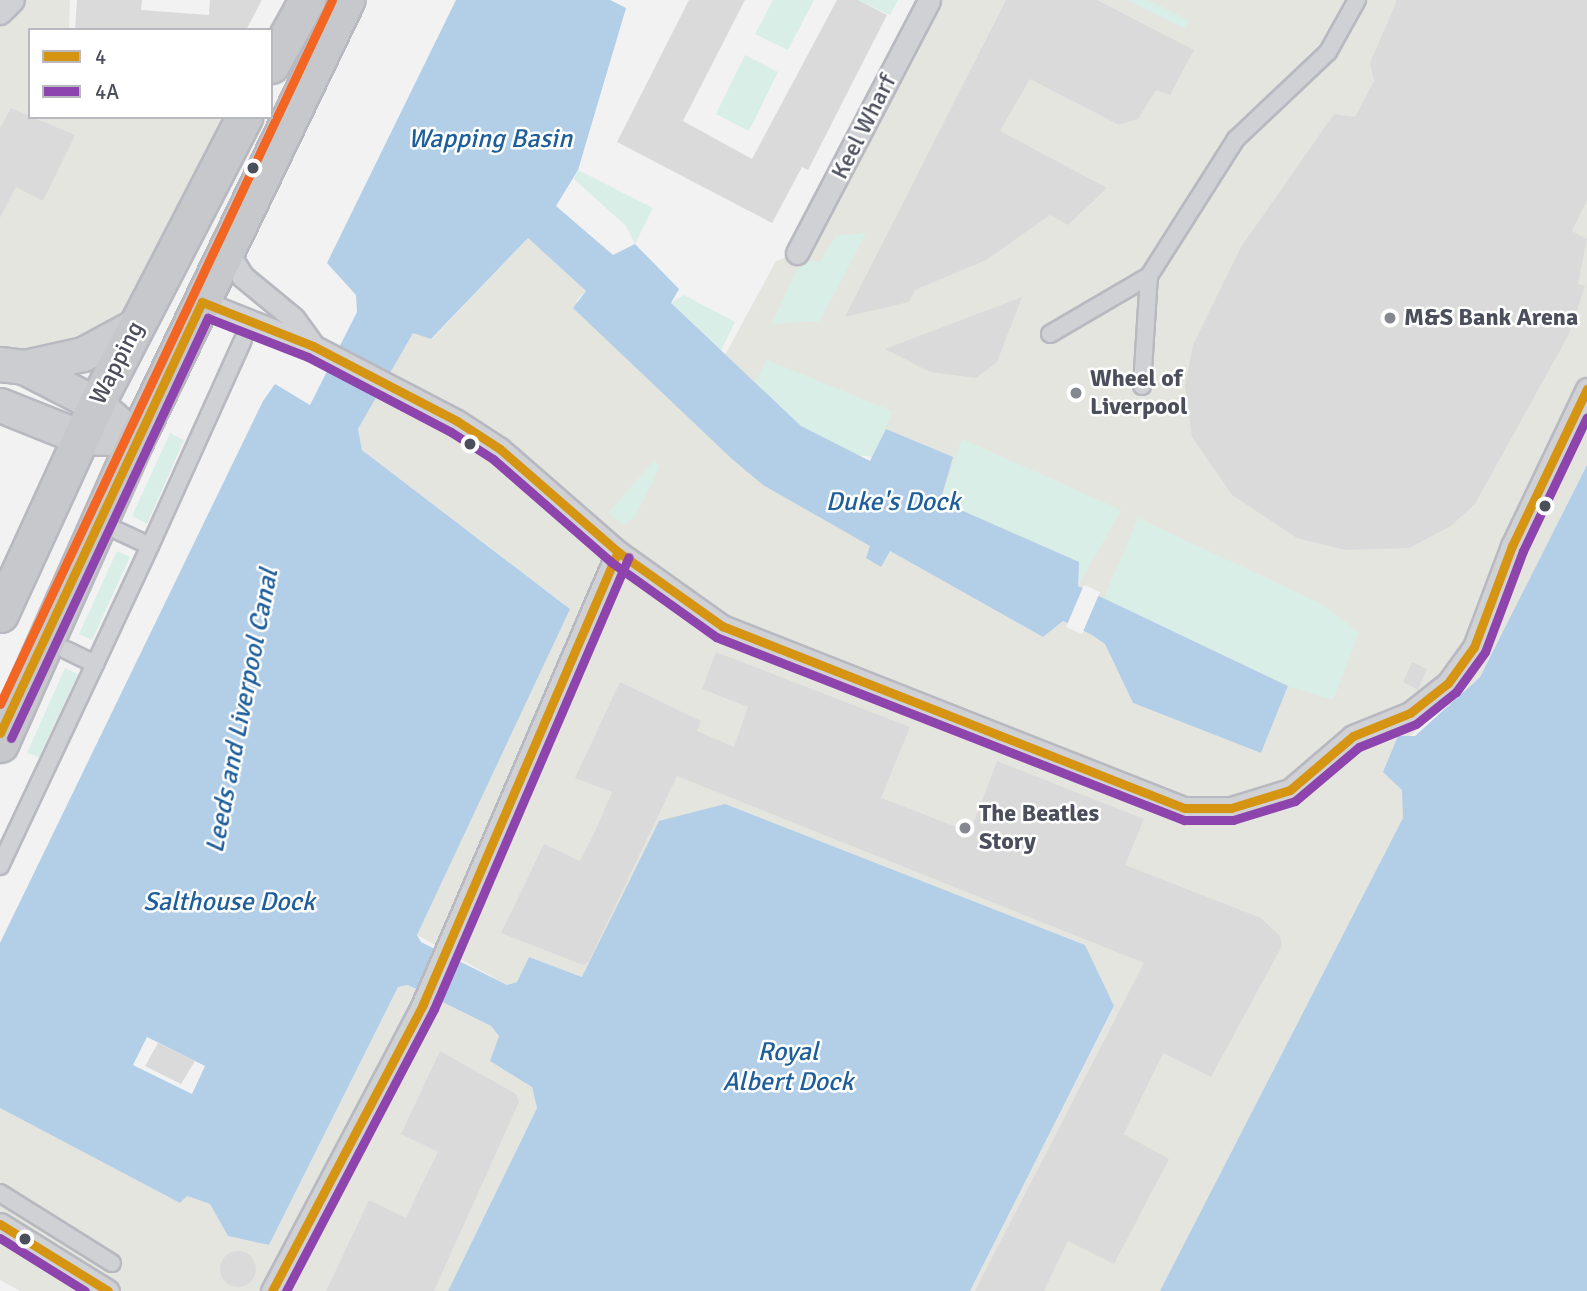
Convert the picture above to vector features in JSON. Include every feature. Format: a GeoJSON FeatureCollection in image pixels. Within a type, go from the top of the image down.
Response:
{"type":"FeatureCollection","features":[{"type":"Feature","properties":{"kind":"highway"},"geometry":{"type":"LineString","coordinates":[[273,61],[307,0]]}},
{"type":"Feature","properties":{"kind":"highway","name":"Wapping"},"geometry":{"type":"LineString","coordinates":[[0,744],[136,439],[346,0]]}},
{"type":"Feature","properties":{"kind":"highway","name":"Wapping"},"geometry":{"type":"LineString","coordinates":[[0,614],[96,404],[242,119]]}},
{"type":"Feature","properties":{"kind":"main road"},"geometry":{"type":"LineString","coordinates":[[12,366],[83,354],[135,326]]}},
{"type":"Feature","properties":{"kind":"main road"},"geometry":{"type":"LineString","coordinates":[[12,366],[96,404],[136,439]]}},
{"type":"Feature","properties":{"kind":"main road"},"geometry":{"type":"LineString","coordinates":[[0,405],[80,437],[136,439]]}},
{"type":"Feature","properties":{"kind":"street"},"geometry":{"type":"LineString","coordinates":[[0,13],[13,0]]}},
{"type":"Feature","properties":{"kind":"street","name":"Keel Wharf"},"geometry":{"type":"LineString","coordinates":[[797,253],[929,0]]}},
{"type":"Feature","properties":{"kind":"street"},"geometry":{"type":"LineString","coordinates":[[1051,334],[1149,276],[1236,139],[1328,52],[1357,0]]}},
{"type":"Feature","properties":{"kind":"street"},"geometry":{"type":"LineString","coordinates":[[226,250],[242,276],[293,318],[313,346]]}},
{"type":"Feature","properties":{"kind":"street"},"geometry":{"type":"LineString","coordinates":[[1142,386],[1149,276]]}},
{"type":"Feature","properties":{"kind":"street"},"geometry":{"type":"LineString","coordinates":[[202,302],[313,346],[400,389],[500,449],[618,552],[722,626],[1084,769],[1200,809],[1260,803],[1290,790],[1353,736],[1410,713],[1448,683],[1474,647],[1512,546],[1587,389]]}},
{"type":"Feature","properties":{"kind":"street"},"geometry":{"type":"LineString","coordinates":[[0,866],[243,340]]}},
{"type":"Feature","properties":{"kind":"street"},"geometry":{"type":"LineString","coordinates":[[118,531],[150,546]]}},
{"type":"Feature","properties":{"kind":"street"},"geometry":{"type":"LineString","coordinates":[[272,1291],[423,1004],[618,552]]}},
{"type":"Feature","properties":{"kind":"street"},"geometry":{"type":"LineString","coordinates":[[66,650],[95,664]]}},
{"type":"Feature","properties":{"kind":"street"},"geometry":{"type":"LineString","coordinates":[[0,1193],[112,1264]]}},
{"type":"Feature","properties":{"kind":"street"},"geometry":{"type":"LineString","coordinates":[[0,1224],[108,1291]]}},
{"type":"Feature","properties":{"kind":"shaded area"},"geometry":{"type":"Polygon","coordinates":[[[13,0],[70,0],[69,28],[28,28],[28,119],[243,119],[135,326],[0,364],[0,13],[13,0]]]}},
{"type":"Feature","properties":{"kind":"shaded area"},"geometry":{"type":"Polygon","coordinates":[[[929,0],[1587,0],[1587,465],[1480,677],[1408,738],[1403,818],[1166,1291],[970,1291],[1114,1007],[590,965],[582,977],[529,957],[517,982],[507,985],[417,935],[564,604],[362,450],[358,429],[413,332],[432,339],[528,238],[586,291],[576,301],[732,459],[871,546],[866,558],[890,551],[1043,637],[1063,621],[1092,635],[1105,644],[1133,703],[1261,753],[1288,686],[1078,586],[766,392],[725,355],[776,261],[797,253],[929,0]]]}},
{"type":"Feature","properties":{"kind":"shaded area"},"geometry":{"type":"Polygon","coordinates":[[[408,985],[491,1026],[499,1036],[491,1061],[532,1087],[537,1108],[448,1291],[20,1291],[0,1280],[0,1108],[180,1203],[187,1196],[210,1204],[228,1236],[269,1245],[398,987],[408,985]]]}},
{"type":"Feature","properties":{"kind":"green space"},"geometry":{"type":"Polygon","coordinates":[[[773,0],[814,0],[788,50],[755,34],[773,0]]]}},
{"type":"Feature","properties":{"kind":"green space"},"geometry":{"type":"Polygon","coordinates":[[[858,0],[898,0],[890,15],[858,0]]]}},
{"type":"Feature","properties":{"kind":"green space"},"geometry":{"type":"Polygon","coordinates":[[[1126,0],[1148,0],[1190,21],[1185,29],[1126,0]]]}},
{"type":"Feature","properties":{"kind":"green space"},"geometry":{"type":"Polygon","coordinates":[[[745,55],[778,72],[749,131],[716,114],[745,55]]]}},
{"type":"Feature","properties":{"kind":"green space"},"geometry":{"type":"Polygon","coordinates":[[[578,170],[653,208],[635,244],[626,226],[574,179],[578,170]]]}},
{"type":"Feature","properties":{"kind":"green space"},"geometry":{"type":"Polygon","coordinates":[[[866,233],[820,321],[772,324],[797,269],[812,260],[820,262],[835,236],[866,233]]]}},
{"type":"Feature","properties":{"kind":"green space"},"geometry":{"type":"Polygon","coordinates":[[[684,295],[735,322],[721,351],[671,303],[684,295]]]}},
{"type":"Feature","properties":{"kind":"green space"},"geometry":{"type":"Polygon","coordinates":[[[767,360],[892,411],[876,457],[855,455],[801,426],[755,382],[767,360]]]}},
{"type":"Feature","properties":{"kind":"green space"},"geometry":{"type":"Polygon","coordinates":[[[170,433],[184,440],[147,524],[132,516],[170,433]]]}},
{"type":"Feature","properties":{"kind":"green space"},"geometry":{"type":"Polygon","coordinates":[[[962,439],[1121,510],[1078,586],[1079,562],[954,507],[942,495],[962,439]]]}},
{"type":"Feature","properties":{"kind":"green space"},"geometry":{"type":"Polygon","coordinates":[[[654,461],[660,466],[635,517],[624,525],[608,513],[654,461]]]}},
{"type":"Feature","properties":{"kind":"green space"},"geometry":{"type":"Polygon","coordinates":[[[1138,518],[1322,604],[1359,633],[1333,700],[1288,686],[1104,598],[1138,518]]]}},
{"type":"Feature","properties":{"kind":"green space"},"geometry":{"type":"Polygon","coordinates":[[[117,551],[130,557],[92,640],[79,634],[117,551]]]}},
{"type":"Feature","properties":{"kind":"green space"},"geometry":{"type":"Polygon","coordinates":[[[65,668],[78,674],[39,757],[27,753],[65,668]]]}},
{"type":"Feature","properties":{"kind":"water"},"geometry":{"type":"Polygon","coordinates":[[[456,0],[610,0],[626,8],[578,170],[556,206],[613,255],[635,244],[679,289],[671,303],[801,426],[870,461],[886,429],[953,457],[942,495],[954,507],[1079,562],[1078,586],[1288,686],[1261,753],[1133,703],[1105,644],[1092,635],[1063,621],[1043,637],[890,551],[881,567],[866,558],[870,546],[763,485],[732,459],[573,308],[586,291],[528,238],[431,339],[413,333],[358,429],[362,450],[570,609],[417,935],[421,942],[507,985],[517,982],[529,957],[582,977],[659,821],[725,804],[1085,945],[1114,1006],[970,1291],[448,1291],[537,1108],[532,1087],[490,1061],[499,1036],[491,1026],[408,985],[398,987],[269,1245],[228,1236],[210,1204],[187,1196],[180,1203],[0,1108],[0,943],[263,401],[275,384],[310,405],[357,312],[356,295],[327,263],[456,0]]]}},
{"type":"Feature","properties":{"kind":"water"},"geometry":{"type":"Polygon","coordinates":[[[1587,465],[1587,1291],[1160,1291],[1403,818],[1402,790],[1383,772],[1398,736],[1415,736],[1480,677],[1587,465]]]}},
{"type":"Feature","properties":{"kind":"pier"},"geometry":{"type":"Polygon","coordinates":[[[1084,585],[1100,592],[1082,634],[1066,627],[1084,585]]]}},
{"type":"Feature","properties":{"kind":"pier"},"geometry":{"type":"Polygon","coordinates":[[[147,1037],[205,1066],[192,1094],[133,1065],[147,1037]]]}},
{"type":"Feature","properties":{"kind":"building"},"geometry":{"type":"Polygon","coordinates":[[[77,0],[142,0],[141,10],[209,15],[210,0],[262,0],[247,28],[75,28],[77,0]]]}},
{"type":"Feature","properties":{"kind":"building"},"geometry":{"type":"Polygon","coordinates":[[[689,0],[745,0],[683,121],[752,159],[837,0],[858,0],[887,15],[808,170],[802,167],[772,223],[617,142],[689,0]]]}},
{"type":"Feature","properties":{"kind":"building"},"geometry":{"type":"Polygon","coordinates":[[[1006,0],[1097,0],[1194,50],[1170,95],[1156,90],[1138,119],[1119,125],[1030,79],[1000,131],[1107,188],[1068,225],[1050,215],[986,260],[915,290],[909,302],[845,317],[1006,0]]]}},
{"type":"Feature","properties":{"kind":"building","name":"M&S Bank Arena"},"geometry":{"type":"Polygon","coordinates":[[[1397,0],[1587,0],[1587,200],[1572,231],[1587,239],[1578,284],[1585,286],[1569,334],[1475,504],[1451,526],[1409,548],[1346,550],[1297,538],[1232,495],[1192,437],[1185,386],[1193,345],[1241,247],[1334,114],[1355,117],[1374,81],[1370,63],[1397,0]]]}},
{"type":"Feature","properties":{"kind":"building"},"geometry":{"type":"Polygon","coordinates":[[[11,108],[28,115],[28,119],[37,119],[75,135],[43,201],[16,187],[0,218],[0,128],[11,108]]]}},
{"type":"Feature","properties":{"kind":"building"},"geometry":{"type":"Polygon","coordinates":[[[1022,297],[997,362],[976,378],[930,372],[885,349],[1022,297]]]}},
{"type":"Feature","properties":{"kind":"building"},"geometry":{"type":"Polygon","coordinates":[[[716,652],[910,727],[881,798],[970,832],[997,761],[1144,819],[1125,865],[1261,918],[1280,936],[1282,946],[1211,1077],[1163,1053],[1124,1134],[1169,1159],[1114,1264],[1068,1241],[1044,1291],[975,1291],[1144,963],[677,776],[589,961],[583,965],[501,933],[544,844],[580,861],[596,829],[612,792],[575,778],[620,682],[701,721],[697,731],[734,747],[748,707],[702,689],[716,652]]]}},
{"type":"Feature","properties":{"kind":"building"},"geometry":{"type":"Polygon","coordinates":[[[1412,662],[1427,669],[1418,690],[1403,682],[1412,662]]]}},
{"type":"Feature","properties":{"kind":"building"},"geometry":{"type":"Polygon","coordinates":[[[158,1043],[195,1061],[181,1084],[145,1066],[158,1043]]]}},
{"type":"Feature","properties":{"kind":"building"},"geometry":{"type":"Polygon","coordinates":[[[440,1051],[516,1094],[519,1102],[434,1291],[326,1291],[369,1200],[406,1218],[438,1152],[401,1134],[440,1051]]]}},
{"type":"Feature","properties":{"kind":"building"},"geometry":{"type":"Polygon","coordinates":[[[238,1251],[251,1256],[256,1269],[251,1282],[238,1287],[225,1282],[220,1269],[225,1256],[238,1251]]]}},
{"type":"Feature","properties":{"kind":"transit line"},"geometry":{"type":"LineString","coordinates":[[0,704],[332,0]]}},
{"type":"Feature","properties":{"kind":"transit line","name":"4"},"geometry":{"type":"LineString","coordinates":[[0,733],[202,302],[313,346],[457,421],[500,449],[618,552],[722,626],[1185,808],[1231,808],[1290,790],[1353,736],[1410,713],[1448,683],[1474,647],[1512,546],[1587,389]]}},
{"type":"Feature","properties":{"kind":"transit line","name":"4A"},"geometry":{"type":"LineString","coordinates":[[11,738],[208,318],[308,357],[451,432],[493,459],[611,562],[716,637],[1184,820],[1233,820],[1295,801],[1359,747],[1416,724],[1456,692],[1485,652],[1523,551],[1587,417]]}},
{"type":"Feature","properties":{"kind":"transit line","name":"4"},"geometry":{"type":"LineString","coordinates":[[272,1291],[423,1004],[618,552]]}},
{"type":"Feature","properties":{"kind":"transit line","name":"4A"},"geometry":{"type":"LineString","coordinates":[[286,1291],[434,1009],[629,557]]}},
{"type":"Feature","properties":{"kind":"transit line","name":"4"},"geometry":{"type":"LineString","coordinates":[[0,1224],[108,1291]]}},
{"type":"Feature","properties":{"kind":"transit line","name":"4A"},"geometry":{"type":"LineString","coordinates":[[0,1238],[85,1291]]}},
{"type":"Feature","properties":{"kind":"place","name":"M&S Bank Arena"},"geometry":{"type":"Point","coordinates":[1390,318]}},
{"type":"Feature","properties":{"kind":"place","name":"Wheel of Liverpool"},"geometry":{"type":"Point","coordinates":[1076,393]}},
{"type":"Feature","properties":{"kind":"place","name":"The Beatles Story"},"geometry":{"type":"Point","coordinates":[965,828]}},
{"type":"Feature","properties":{"kind":"water label","name":"Wapping Basin"},"geometry":{"type":"Point","coordinates":[490,140]}},
{"type":"Feature","properties":{"kind":"water label","name":"Duke's Dock"},"geometry":{"type":"Point","coordinates":[893,503]}},
{"type":"Feature","properties":{"kind":"water label","name":"Leeds and Liverpool Canal"},"geometry":{"type":"Point","coordinates":[243,711]}},
{"type":"Feature","properties":{"kind":"water label","name":"Salthouse Dock"},"geometry":{"type":"Point","coordinates":[229,903]}},
{"type":"Feature","properties":{"kind":"water label","name":"Royal Albert Dock"},"geometry":{"type":"Point","coordinates":[788,1068]}}]}
